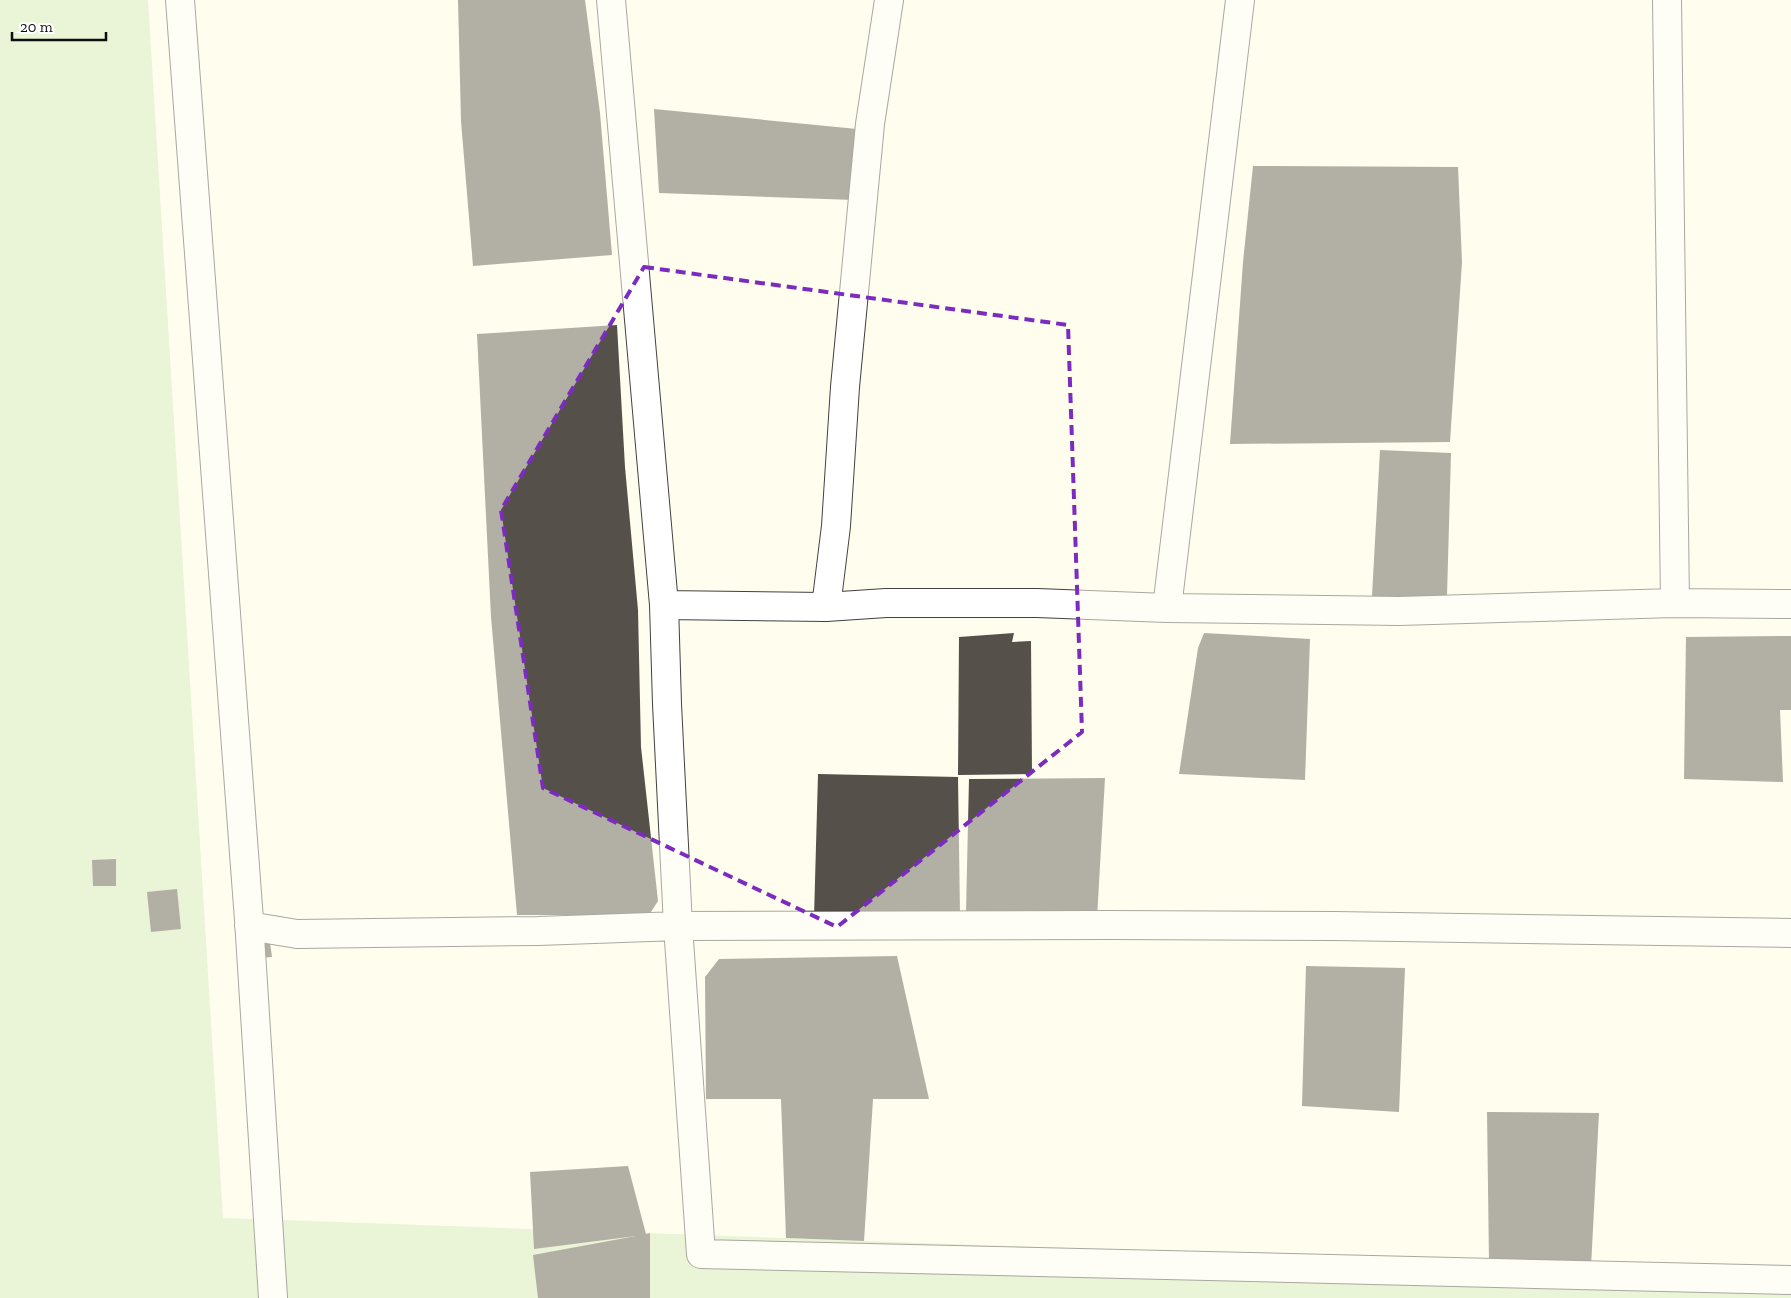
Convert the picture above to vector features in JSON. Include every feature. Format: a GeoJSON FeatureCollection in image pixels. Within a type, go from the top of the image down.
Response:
{"type":"FeatureCollection","features":[{"type":"Feature","properties":{"kind":"street"},"geometry":{"type":"LineString","coordinates":[[180,0],[249,926],[273,1298]]}},
{"type":"Feature","properties":{"kind":"street"},"geometry":{"type":"LineString","coordinates":[[611,0],[664,604],[678,926],[701,1254],[1791,1280]]}},
{"type":"Feature","properties":{"kind":"street"},"geometry":{"type":"LineString","coordinates":[[826,607],[836,526],[846,387],[870,124],[889,0]]}},
{"type":"Feature","properties":{"kind":"street"},"geometry":{"type":"LineString","coordinates":[[1167,608],[1240,0]]}},
{"type":"Feature","properties":{"kind":"street"},"geometry":{"type":"LineString","coordinates":[[1667,0],[1675,602]]}},
{"type":"Feature","properties":{"kind":"street"},"geometry":{"type":"LineString","coordinates":[[664,604],[826,607],[905,603],[1037,603],[1167,608],[1399,611],[1675,602],[1791,604]]}},
{"type":"Feature","properties":{"kind":"street"},"geometry":{"type":"LineString","coordinates":[[249,926],[297,934],[538,931],[678,926],[1334,926],[1791,933]]}},
{"type":"Feature","properties":{"kind":"highlighted area"},"geometry":{"type":"Polygon","coordinates":[[[644,267],[1068,325],[1082,732],[837,927],[543,788],[501,510],[644,267]]]}},
{"type":"Feature","properties":{"kind":"green space"},"geometry":{"type":"Polygon","coordinates":[[[0,0],[148,0],[223,1218],[1791,1274],[1791,1298],[0,1298],[0,0]]]}},
{"type":"Feature","properties":{"kind":"building"},"geometry":{"type":"Polygon","coordinates":[[[458,0],[585,0],[600,113],[612,255],[473,266],[461,121],[458,0]]]}},
{"type":"Feature","properties":{"kind":"building"},"geometry":{"type":"Polygon","coordinates":[[[654,109],[857,129],[854,200],[659,193],[654,109]]]}},
{"type":"Feature","properties":{"kind":"building"},"geometry":{"type":"Polygon","coordinates":[[[1253,166],[1458,167],[1462,262],[1450,442],[1230,444],[1243,262],[1253,166]]]}},
{"type":"Feature","properties":{"kind":"building"},"geometry":{"type":"Polygon","coordinates":[[[617,325],[625,467],[638,610],[641,747],[658,901],[649,915],[517,915],[491,617],[477,334],[617,325]]]}},
{"type":"Feature","properties":{"kind":"building"},"geometry":{"type":"Polygon","coordinates":[[[1380,450],[1451,453],[1447,596],[1372,596],[1380,450]]]}},
{"type":"Feature","properties":{"kind":"building"},"geometry":{"type":"Polygon","coordinates":[[[1014,633],[1012,642],[1031,641],[1032,774],[958,775],[959,637],[1014,633]]]}},
{"type":"Feature","properties":{"kind":"building"},"geometry":{"type":"Polygon","coordinates":[[[1204,633],[1310,639],[1305,780],[1179,774],[1198,648],[1204,633]]]}},
{"type":"Feature","properties":{"kind":"building"},"geometry":{"type":"Polygon","coordinates":[[[1791,636],[1791,710],[1780,710],[1783,782],[1684,779],[1686,637],[1791,636]]]}},
{"type":"Feature","properties":{"kind":"building"},"geometry":{"type":"Polygon","coordinates":[[[818,774],[958,777],[960,914],[814,917],[818,774]]]}},
{"type":"Feature","properties":{"kind":"building"},"geometry":{"type":"Polygon","coordinates":[[[1105,778],[1097,918],[966,912],[969,779],[1105,778]]]}},
{"type":"Feature","properties":{"kind":"building"},"geometry":{"type":"Polygon","coordinates":[[[116,859],[116,886],[93,886],[92,860],[116,859]]]}},
{"type":"Feature","properties":{"kind":"building"},"geometry":{"type":"Polygon","coordinates":[[[177,889],[181,929],[151,932],[147,892],[177,889]]]}},
{"type":"Feature","properties":{"kind":"building"},"geometry":{"type":"Polygon","coordinates":[[[257,935],[269,935],[272,957],[259,958],[257,935]]]}},
{"type":"Feature","properties":{"kind":"building"},"geometry":{"type":"Polygon","coordinates":[[[897,956],[929,1099],[873,1099],[864,1241],[786,1238],[781,1099],[706,1099],[705,977],[719,959],[897,956]]]}},
{"type":"Feature","properties":{"kind":"building"},"geometry":{"type":"Polygon","coordinates":[[[1306,966],[1405,968],[1399,1112],[1302,1106],[1306,966]]]}},
{"type":"Feature","properties":{"kind":"building"},"geometry":{"type":"Polygon","coordinates":[[[1487,1112],[1599,1113],[1591,1267],[1489,1263],[1487,1112]]]}},
{"type":"Feature","properties":{"kind":"building"},"geometry":{"type":"Polygon","coordinates":[[[628,1166],[646,1234],[650,1233],[650,1298],[538,1298],[533,1255],[636,1236],[534,1249],[530,1172],[628,1166]]]}}]}
